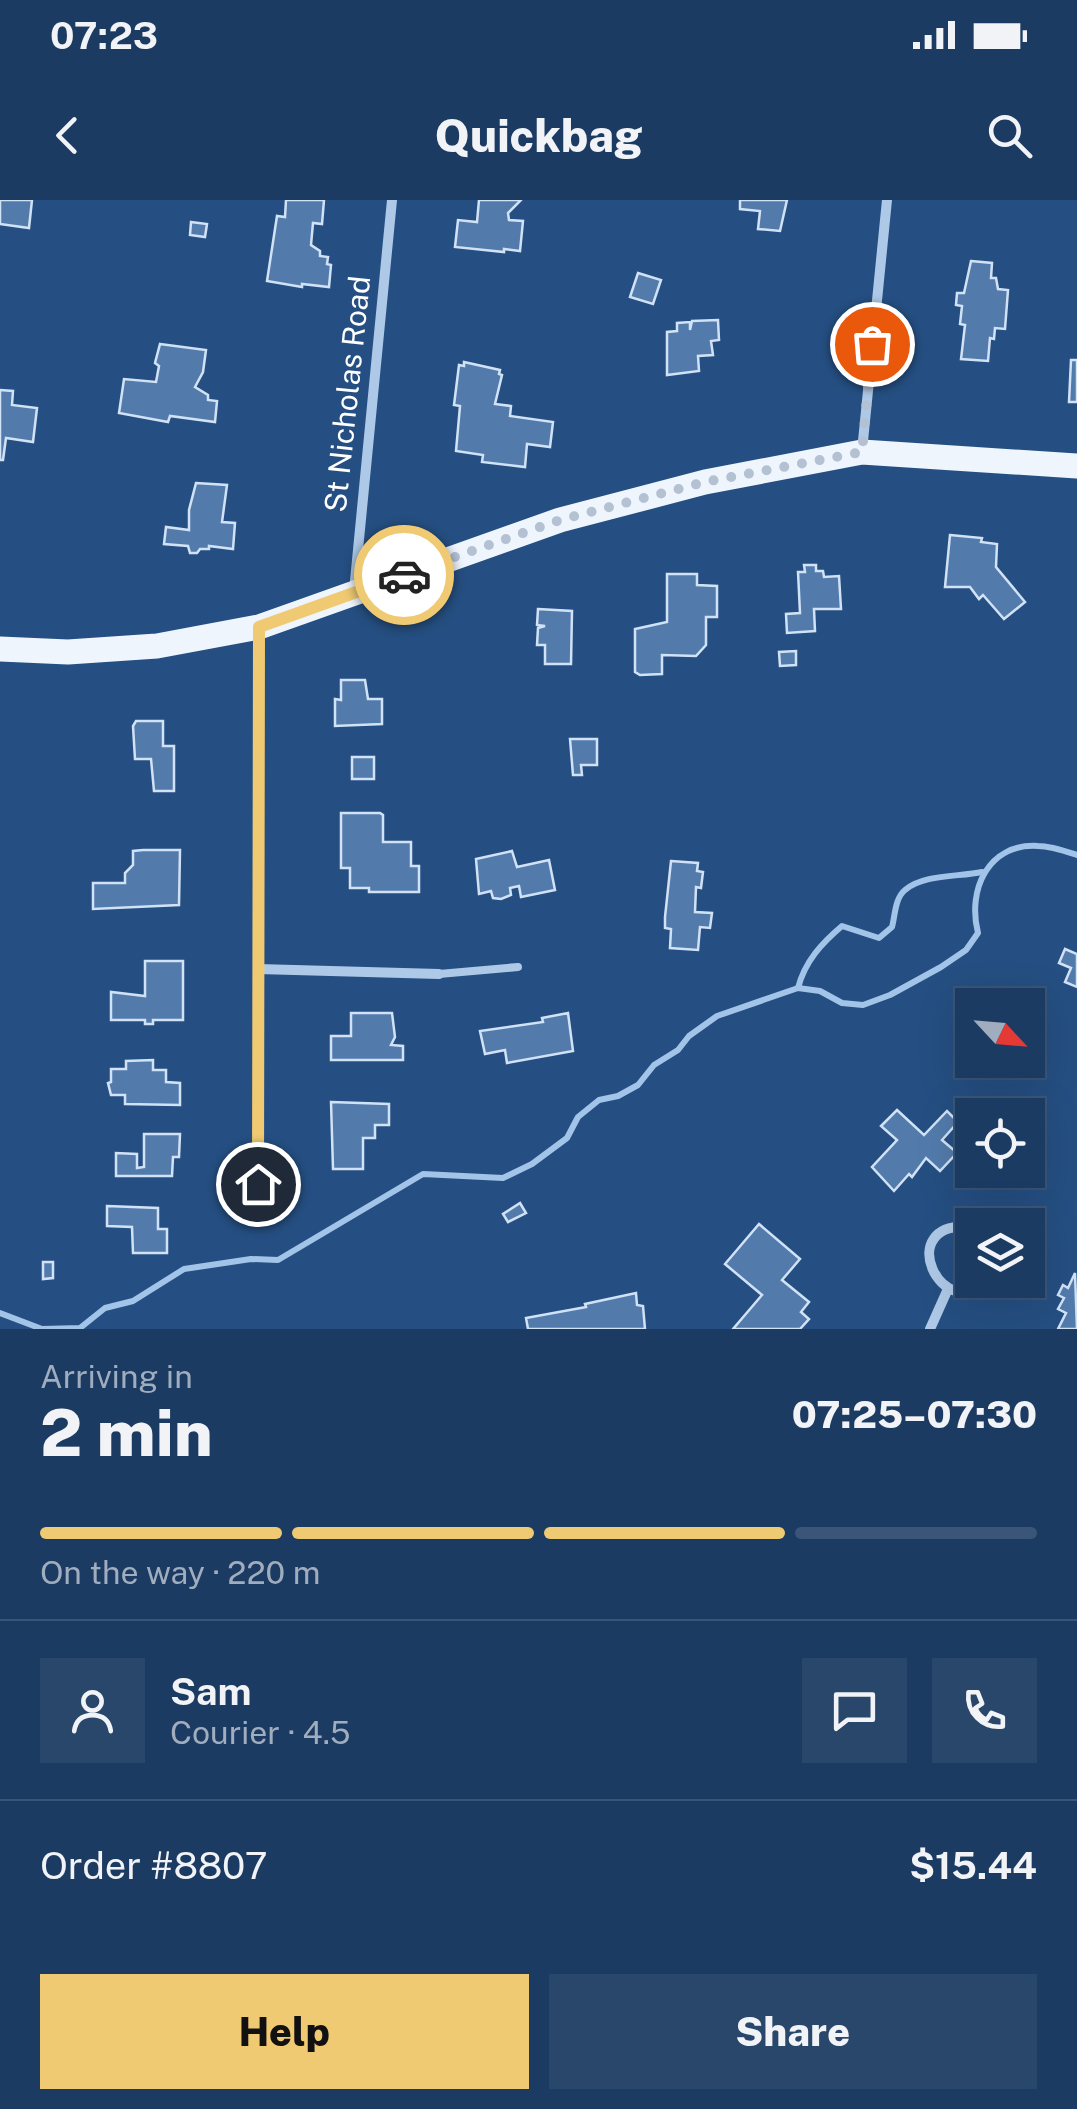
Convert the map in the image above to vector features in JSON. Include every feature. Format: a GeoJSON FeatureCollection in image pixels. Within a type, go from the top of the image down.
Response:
{"type":"FeatureCollection","features":[{"type":"Feature","properties":{"kind":"main road"},"geometry":{"type":"LineString","coordinates":[[0,650],[68,652],[157,646],[259,627],[560,520],[705,482],[862,452],[1077,466]]}},
{"type":"Feature","properties":{"kind":"street","name":"St Nicholas Road"},"geometry":{"type":"LineString","coordinates":[[354,592],[392,200]]}},
{"type":"Feature","properties":{"kind":"street"},"geometry":{"type":"LineString","coordinates":[[862,452],[886,200]]}},
{"type":"Feature","properties":{"kind":"street"},"geometry":{"type":"LineString","coordinates":[[258,1220],[259,627]]}},
{"type":"Feature","properties":{"kind":"street"},"geometry":{"type":"LineString","coordinates":[[258,968],[438,974]]}},
{"type":"Feature","properties":{"kind":"street"},"geometry":{"type":"LineString","coordinates":[[955,1228],[932,1244],[929,1267],[932,1278],[955,1294]]}},
{"type":"Feature","properties":{"kind":"street"},"geometry":{"type":"LineString","coordinates":[[930,1329],[947,1292]]}},
{"type":"Feature","properties":{"kind":"lane"},"geometry":{"type":"LineString","coordinates":[[438,974],[518,967]]}},
{"type":"Feature","properties":{"kind":"building"},"geometry":{"type":"Polygon","coordinates":[[[0,200],[32,200],[29,228],[0,224],[0,200]]]}},
{"type":"Feature","properties":{"kind":"building"},"geometry":{"type":"Polygon","coordinates":[[[286,200],[324,200],[322,224],[313,223],[311,245],[320,251],[320,256],[328,257],[329,287],[267,281],[277,216],[285,217],[286,200]]]}},
{"type":"Feature","properties":{"kind":"building"},"geometry":{"type":"Polygon","coordinates":[[[479,200],[521,200],[508,213],[509,220],[523,221],[520,251],[455,247],[458,220],[477,222],[479,200]]]}},
{"type":"Feature","properties":{"kind":"building"},"geometry":{"type":"Polygon","coordinates":[[[740,200],[787,200],[780,231],[758,229],[760,211],[740,209],[740,200]]]}},
{"type":"Feature","properties":{"kind":"building"},"geometry":{"type":"Polygon","coordinates":[[[191,222],[207,224],[205,237],[190,235],[191,222]]]}},
{"type":"Feature","properties":{"kind":"building"},"geometry":{"type":"Polygon","coordinates":[[[971,261],[992,263],[991,278],[996,278],[998,289],[1008,290],[1005,329],[995,328],[988,361],[961,359],[965,325],[960,324],[962,306],[956,305],[957,293],[964,293],[971,261]]]}},
{"type":"Feature","properties":{"kind":"building"},"geometry":{"type":"Polygon","coordinates":[[[638,273],[661,280],[653,304],[630,297],[638,273]]]}},
{"type":"Feature","properties":{"kind":"building"},"geometry":{"type":"Polygon","coordinates":[[[718,320],[719,340],[711,341],[713,355],[698,356],[699,371],[667,375],[667,332],[677,331],[677,323],[690,322],[690,330],[692,321],[718,320]]]}},
{"type":"Feature","properties":{"kind":"building"},"geometry":{"type":"Polygon","coordinates":[[[160,344],[206,350],[203,372],[195,387],[208,395],[208,400],[217,401],[215,422],[170,416],[168,422],[119,413],[124,379],[156,382],[160,344]]]}},
{"type":"Feature","properties":{"kind":"building"},"geometry":{"type":"Polygon","coordinates":[[[1071,360],[1077,360],[1077,402],[1069,402],[1071,360]]]}},
{"type":"Feature","properties":{"kind":"building"},"geometry":{"type":"Polygon","coordinates":[[[464,362],[500,370],[495,404],[511,406],[510,416],[553,422],[550,447],[527,444],[525,467],[482,462],[483,455],[456,451],[460,406],[454,405],[459,365],[464,366],[464,362]]]}},
{"type":"Feature","properties":{"kind":"building"},"geometry":{"type":"Polygon","coordinates":[[[0,390],[13,391],[12,405],[37,408],[33,442],[6,438],[3,460],[0,460],[0,390]]]}},
{"type":"Feature","properties":{"kind":"building"},"geometry":{"type":"Polygon","coordinates":[[[196,483],[227,485],[222,522],[235,523],[233,549],[209,546],[190,553],[188,546],[164,544],[166,527],[189,530],[196,483]]]}},
{"type":"Feature","properties":{"kind":"building"},"geometry":{"type":"Polygon","coordinates":[[[950,535],[982,538],[981,542],[997,544],[996,567],[1025,602],[1004,619],[983,595],[979,599],[970,587],[945,587],[950,535]]]}},
{"type":"Feature","properties":{"kind":"building"},"geometry":{"type":"Polygon","coordinates":[[[804,565],[816,565],[816,571],[823,571],[824,577],[839,576],[841,609],[814,609],[815,631],[787,633],[786,614],[800,613],[798,572],[805,572],[804,565]]]}},
{"type":"Feature","properties":{"kind":"building"},"geometry":{"type":"Polygon","coordinates":[[[667,574],[697,574],[697,585],[717,586],[717,617],[706,617],[706,645],[696,656],[662,655],[662,674],[640,675],[635,672],[635,629],[667,622],[667,574]]]}},
{"type":"Feature","properties":{"kind":"building"},"geometry":{"type":"Polygon","coordinates":[[[538,609],[572,611],[571,664],[545,664],[545,645],[537,645],[538,628],[545,626],[537,625],[538,609]]]}},
{"type":"Feature","properties":{"kind":"building"},"geometry":{"type":"Polygon","coordinates":[[[796,651],[796,665],[780,666],[779,652],[796,651]]]}},
{"type":"Feature","properties":{"kind":"building"},"geometry":{"type":"Polygon","coordinates":[[[341,680],[365,680],[368,699],[382,699],[382,724],[335,726],[335,699],[341,700],[341,680]]]}},
{"type":"Feature","properties":{"kind":"building"},"geometry":{"type":"Polygon","coordinates":[[[136,721],[163,721],[163,746],[174,746],[174,791],[154,791],[151,759],[135,759],[136,721]]]}},
{"type":"Feature","properties":{"kind":"building"},"geometry":{"type":"Polygon","coordinates":[[[570,739],[597,739],[597,765],[581,765],[582,775],[573,775],[570,739]]]}},
{"type":"Feature","properties":{"kind":"building"},"geometry":{"type":"Polygon","coordinates":[[[352,757],[374,757],[374,779],[352,779],[352,757]]]}},
{"type":"Feature","properties":{"kind":"building"},"geometry":{"type":"Polygon","coordinates":[[[341,813],[380,813],[383,842],[411,842],[411,866],[419,866],[419,892],[350,888],[350,868],[341,868],[341,813]]]}},
{"type":"Feature","properties":{"kind":"building"},"geometry":{"type":"Polygon","coordinates":[[[180,850],[179,905],[93,909],[93,883],[125,883],[125,873],[133,865],[133,851],[180,850]]]}},
{"type":"Feature","properties":{"kind":"building"},"geometry":{"type":"Polygon","coordinates":[[[512,851],[517,867],[549,860],[555,890],[521,897],[519,886],[510,888],[511,895],[501,899],[493,898],[491,891],[479,894],[476,859],[512,851]]]}},
{"type":"Feature","properties":{"kind":"building"},"geometry":{"type":"Polygon","coordinates":[[[671,861],[698,863],[697,871],[703,872],[701,888],[696,887],[695,912],[712,913],[710,928],[700,927],[698,950],[670,948],[671,929],[665,928],[665,917],[671,861]]]}},
{"type":"Feature","properties":{"kind":"building"},"geometry":{"type":"Polygon","coordinates":[[[1065,949],[1077,954],[1077,987],[1065,982],[1071,968],[1059,963],[1065,949]]]}},
{"type":"Feature","properties":{"kind":"building"},"geometry":{"type":"Polygon","coordinates":[[[145,961],[183,961],[183,1020],[153,1020],[153,1024],[145,1024],[145,1020],[111,1020],[111,992],[145,996],[145,961]]]}},
{"type":"Feature","properties":{"kind":"building"},"geometry":{"type":"Polygon","coordinates":[[[351,1013],[392,1013],[395,1037],[391,1045],[403,1046],[403,1060],[331,1060],[331,1036],[351,1036],[351,1013]]]}},
{"type":"Feature","properties":{"kind":"building"},"geometry":{"type":"Polygon","coordinates":[[[568,1013],[573,1051],[507,1063],[505,1050],[485,1054],[480,1031],[543,1022],[542,1018],[568,1013]]]}},
{"type":"Feature","properties":{"kind":"building"},"geometry":{"type":"Polygon","coordinates":[[[153,1060],[153,1070],[166,1070],[166,1082],[180,1083],[180,1105],[125,1104],[125,1095],[111,1095],[111,1069],[126,1069],[126,1061],[153,1060]]]}},
{"type":"Feature","properties":{"kind":"building"},"geometry":{"type":"Polygon","coordinates":[[[331,1102],[389,1104],[389,1125],[375,1125],[375,1138],[363,1138],[363,1169],[333,1169],[331,1102]]]}},
{"type":"Feature","properties":{"kind":"building"},"geometry":{"type":"Polygon","coordinates":[[[897,1110],[924,1135],[947,1111],[955,1119],[955,1125],[942,1140],[955,1155],[940,1171],[926,1158],[912,1177],[909,1174],[894,1191],[872,1167],[897,1140],[881,1126],[897,1110]]]}},
{"type":"Feature","properties":{"kind":"building"},"geometry":{"type":"Polygon","coordinates":[[[144,1134],[180,1134],[179,1157],[173,1157],[172,1176],[116,1176],[116,1153],[137,1154],[137,1168],[144,1167],[144,1134]]]}},
{"type":"Feature","properties":{"kind":"building"},"geometry":{"type":"Polygon","coordinates":[[[520,1203],[526,1213],[508,1222],[503,1214],[520,1203]]]}},
{"type":"Feature","properties":{"kind":"building"},"geometry":{"type":"Polygon","coordinates":[[[107,1206],[158,1208],[158,1229],[167,1229],[167,1253],[133,1253],[132,1227],[107,1226],[107,1206]]]}},
{"type":"Feature","properties":{"kind":"building"},"geometry":{"type":"Polygon","coordinates":[[[759,1224],[800,1259],[782,1280],[809,1302],[801,1312],[809,1319],[800,1329],[733,1329],[762,1295],[725,1264],[759,1224]]]}},
{"type":"Feature","properties":{"kind":"building"},"geometry":{"type":"Polygon","coordinates":[[[43,1262],[53,1262],[53,1278],[43,1279],[43,1262]]]}},
{"type":"Feature","properties":{"kind":"building"},"geometry":{"type":"Polygon","coordinates":[[[1075,1273],[1077,1329],[1058,1329],[1066,1313],[1058,1309],[1064,1298],[1058,1295],[1063,1285],[1068,1288],[1075,1273]]]}},
{"type":"Feature","properties":{"kind":"building"},"geometry":{"type":"Polygon","coordinates":[[[636,1293],[637,1305],[643,1306],[645,1329],[528,1329],[526,1318],[636,1293]]]}},
{"type":"Feature","properties":{"kind":"waterway"},"geometry":{"type":"LineString","coordinates":[[0,1313],[42,1329],[80,1328],[105,1308],[133,1301],[184,1269],[251,1259],[278,1260],[423,1174],[503,1178],[532,1164],[567,1138],[578,1117],[599,1100],[618,1096],[638,1085],[654,1065],[717,1016],[798,988],[820,991],[842,1003],[863,1005],[941,967],[966,950],[978,933],[975,917],[979,886],[985,872],[1006,852],[1038,846],[1077,855]]}},
{"type":"Feature","properties":{"kind":"waterway"},"geometry":{"type":"LineString","coordinates":[[798,988],[815,953],[842,926],[879,938],[892,927],[899,898],[905,890],[931,879],[982,872]]}},
{"type":"Feature","properties":{"kind":"way so far"},"geometry":{"type":"LineString","coordinates":[[404,575],[560,520],[705,482],[862,452],[872,344]]}},
{"type":"Feature","properties":{"kind":"route"},"geometry":{"type":"LineString","coordinates":[[258,1184],[259,627],[404,575]]}}]}
